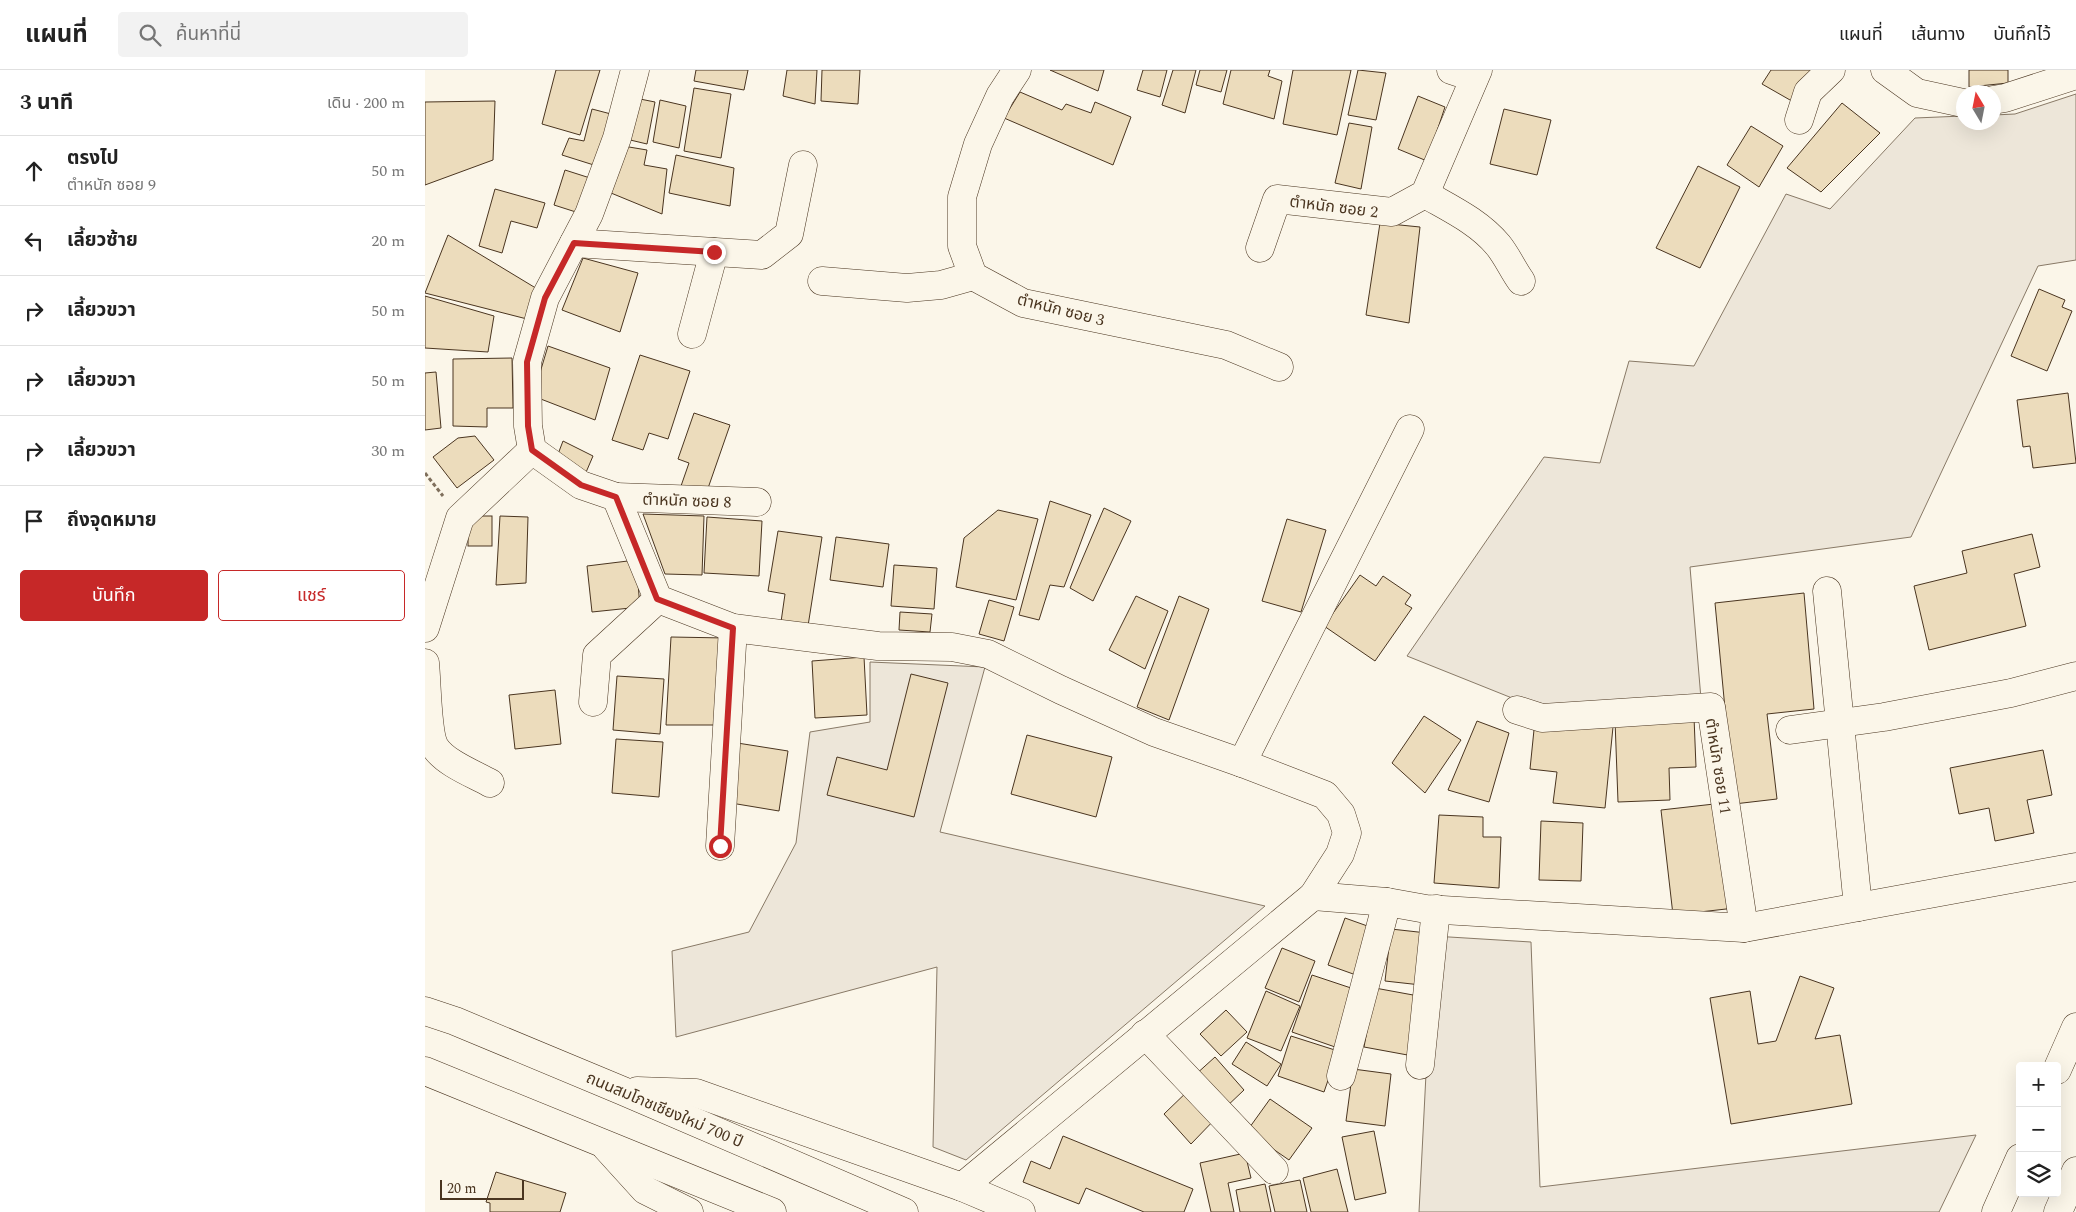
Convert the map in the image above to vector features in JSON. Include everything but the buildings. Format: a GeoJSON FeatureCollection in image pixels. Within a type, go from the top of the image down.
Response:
{"type":"FeatureCollection","features":[{"type":"Feature","properties":{"kind":"street"},"geometry":{"type":"LineString","coordinates":[[425,628],[460,518],[532,450],[528,426],[527,362],[545,298],[589,214],[613,147],[635,70]]}},
{"type":"Feature","properties":{"kind":"street"},"geometry":{"type":"LineString","coordinates":[[822,281],[886,288],[907,288],[941,285],[973,276],[961,246],[962,197],[979,144],[1000,96],[1017,70]]}},
{"type":"Feature","properties":{"kind":"street"},"geometry":{"type":"LineString","coordinates":[[1451,70],[1460,73],[1477,70]]}},
{"type":"Feature","properties":{"kind":"street"},"geometry":{"type":"LineString","coordinates":[[1477,70],[1425,194],[1483,230],[1498,246],[1521,281]]}},
{"type":"Feature","properties":{"kind":"street"},"geometry":{"type":"LineString","coordinates":[[1799,120],[1808,92],[1831,70]]}},
{"type":"Feature","properties":{"kind":"street"},"geometry":{"type":"LineString","coordinates":[[1885,70],[1917,93],[1956,101]]}},
{"type":"Feature","properties":{"kind":"street"},"geometry":{"type":"LineString","coordinates":[[2001,99],[2033,80],[2076,75]]}},
{"type":"Feature","properties":{"kind":"street"},"geometry":{"type":"LineString","coordinates":[[574,243],[762,255],[789,234],[803,165]]}},
{"type":"Feature","properties":{"kind":"street","name":"ตำหนัก ซอย 2"},"geometry":{"type":"LineString","coordinates":[[1260,248],[1277,199],[1392,212],[1425,194]]}},
{"type":"Feature","properties":{"kind":"street"},"geometry":{"type":"LineString","coordinates":[[692,334],[714,252]]}},
{"type":"Feature","properties":{"kind":"street","name":"ตำหนัก ซอย 3"},"geometry":{"type":"LineString","coordinates":[[973,276],[1023,303],[1226,345],[1279,367]]}},
{"type":"Feature","properties":{"kind":"street"},"geometry":{"type":"LineString","coordinates":[[1242,763],[1410,429]]}},
{"type":"Feature","properties":{"kind":"street","name":"ตำหนัก ซอย 8"},"geometry":{"type":"LineString","coordinates":[[532,450],[581,485],[616,497],[757,502]]}},
{"type":"Feature","properties":{"kind":"street"},"geometry":{"type":"LineString","coordinates":[[616,497],[657,599],[733,628],[878,646],[952,647],[988,654],[1061,690],[1155,732],[1325,795],[1341,814],[1347,833],[1341,854],[1313,896],[962,1187]]}},
{"type":"Feature","properties":{"kind":"street"},"geometry":{"type":"LineString","coordinates":[[1827,591],[1858,907]]}},
{"type":"Feature","properties":{"kind":"street"},"geometry":{"type":"LineString","coordinates":[[593,702],[597,655],[657,599]]}},
{"type":"Feature","properties":{"kind":"street"},"geometry":{"type":"LineString","coordinates":[[720,846],[733,628]]}},
{"type":"Feature","properties":{"kind":"street"},"geometry":{"type":"LineString","coordinates":[[425,663],[431,735],[435,747],[450,761],[490,783]]}},
{"type":"Feature","properties":{"kind":"street"},"geometry":{"type":"LineString","coordinates":[[1789,730],[1884,717],[2001,694],[2076,676]]}},
{"type":"Feature","properties":{"kind":"street","name":"ตำหนัก ซอย 11"},"geometry":{"type":"LineString","coordinates":[[1517,710],[1542,718],[1711,707],[1744,928]]}},
{"type":"Feature","properties":{"kind":"street"},"geometry":{"type":"LineString","coordinates":[[1313,896],[1387,902],[1436,909],[1744,928],[2076,868]]}},
{"type":"Feature","properties":{"kind":"street"},"geometry":{"type":"LineString","coordinates":[[1341,1076],[1387,902]]}},
{"type":"Feature","properties":{"kind":"street"},"geometry":{"type":"LineString","coordinates":[[1420,1065],[1436,909]]}},
{"type":"Feature","properties":{"kind":"street","name":"ถนนสมโภชเชียงใหม่ 700 ปี"},"geometry":{"type":"LineString","coordinates":[[425,1011],[455,1021],[623,1091],[904,1212]]}},
{"type":"Feature","properties":{"kind":"street"},"geometry":{"type":"LineString","coordinates":[[2061,1062],[2076,1027]]}},
{"type":"Feature","properties":{"kind":"street"},"geometry":{"type":"LineString","coordinates":[[1145,1034],[1274,1170]]}},
{"type":"Feature","properties":{"kind":"street"},"geometry":{"type":"LineString","coordinates":[[425,1072],[772,1212]]}},
{"type":"Feature","properties":{"kind":"street"},"geometry":{"type":"LineString","coordinates":[[623,1091],[696,1093],[962,1187],[1021,1212]]}},
{"type":"Feature","properties":{"kind":"street"},"geometry":{"type":"LineString","coordinates":[[602,1142],[645,1190],[689,1212]]}},
{"type":"Feature","properties":{"kind":"street"},"geometry":{"type":"LineString","coordinates":[[1996,1212],[2016,1167]]}},
{"type":"Feature","properties":{"kind":"street"},"geometry":{"type":"LineString","coordinates":[[2058,1212],[2076,1171]]}},
{"type":"Feature","properties":{"kind":"shaded area"},"geometry":{"type":"Polygon","coordinates":[[[2076,94],[2076,260],[2038,266],[1911,537],[1690,567],[1701,699],[1542,710],[1407,656],[1544,457],[1600,463],[1629,361],[1694,366],[1786,194],[1830,209],[1915,118],[1956,116],[1956,130],[2001,130],[2001,115],[2015,114],[2076,94]]]}},
{"type":"Feature","properties":{"kind":"shaded area"},"geometry":{"type":"Polygon","coordinates":[[[870,662],[985,667],[940,832],[1265,906],[966,1160],[933,1147],[937,967],[676,1037],[672,951],[749,932],[796,843],[810,732],[870,722],[870,662]]]}},
{"type":"Feature","properties":{"kind":"shaded area"},"geometry":{"type":"Polygon","coordinates":[[[1433,936],[1531,942],[1540,1187],[1976,1135],[1939,1212],[1419,1212],[1433,936]]]}},
{"type":"Feature","properties":{"kind":"route"},"geometry":{"type":"LineString","coordinates":[[714,252],[574,243],[545,298],[527,362],[528,426],[532,450],[581,485],[616,497],[657,599],[733,628],[720,846]]}}]}
